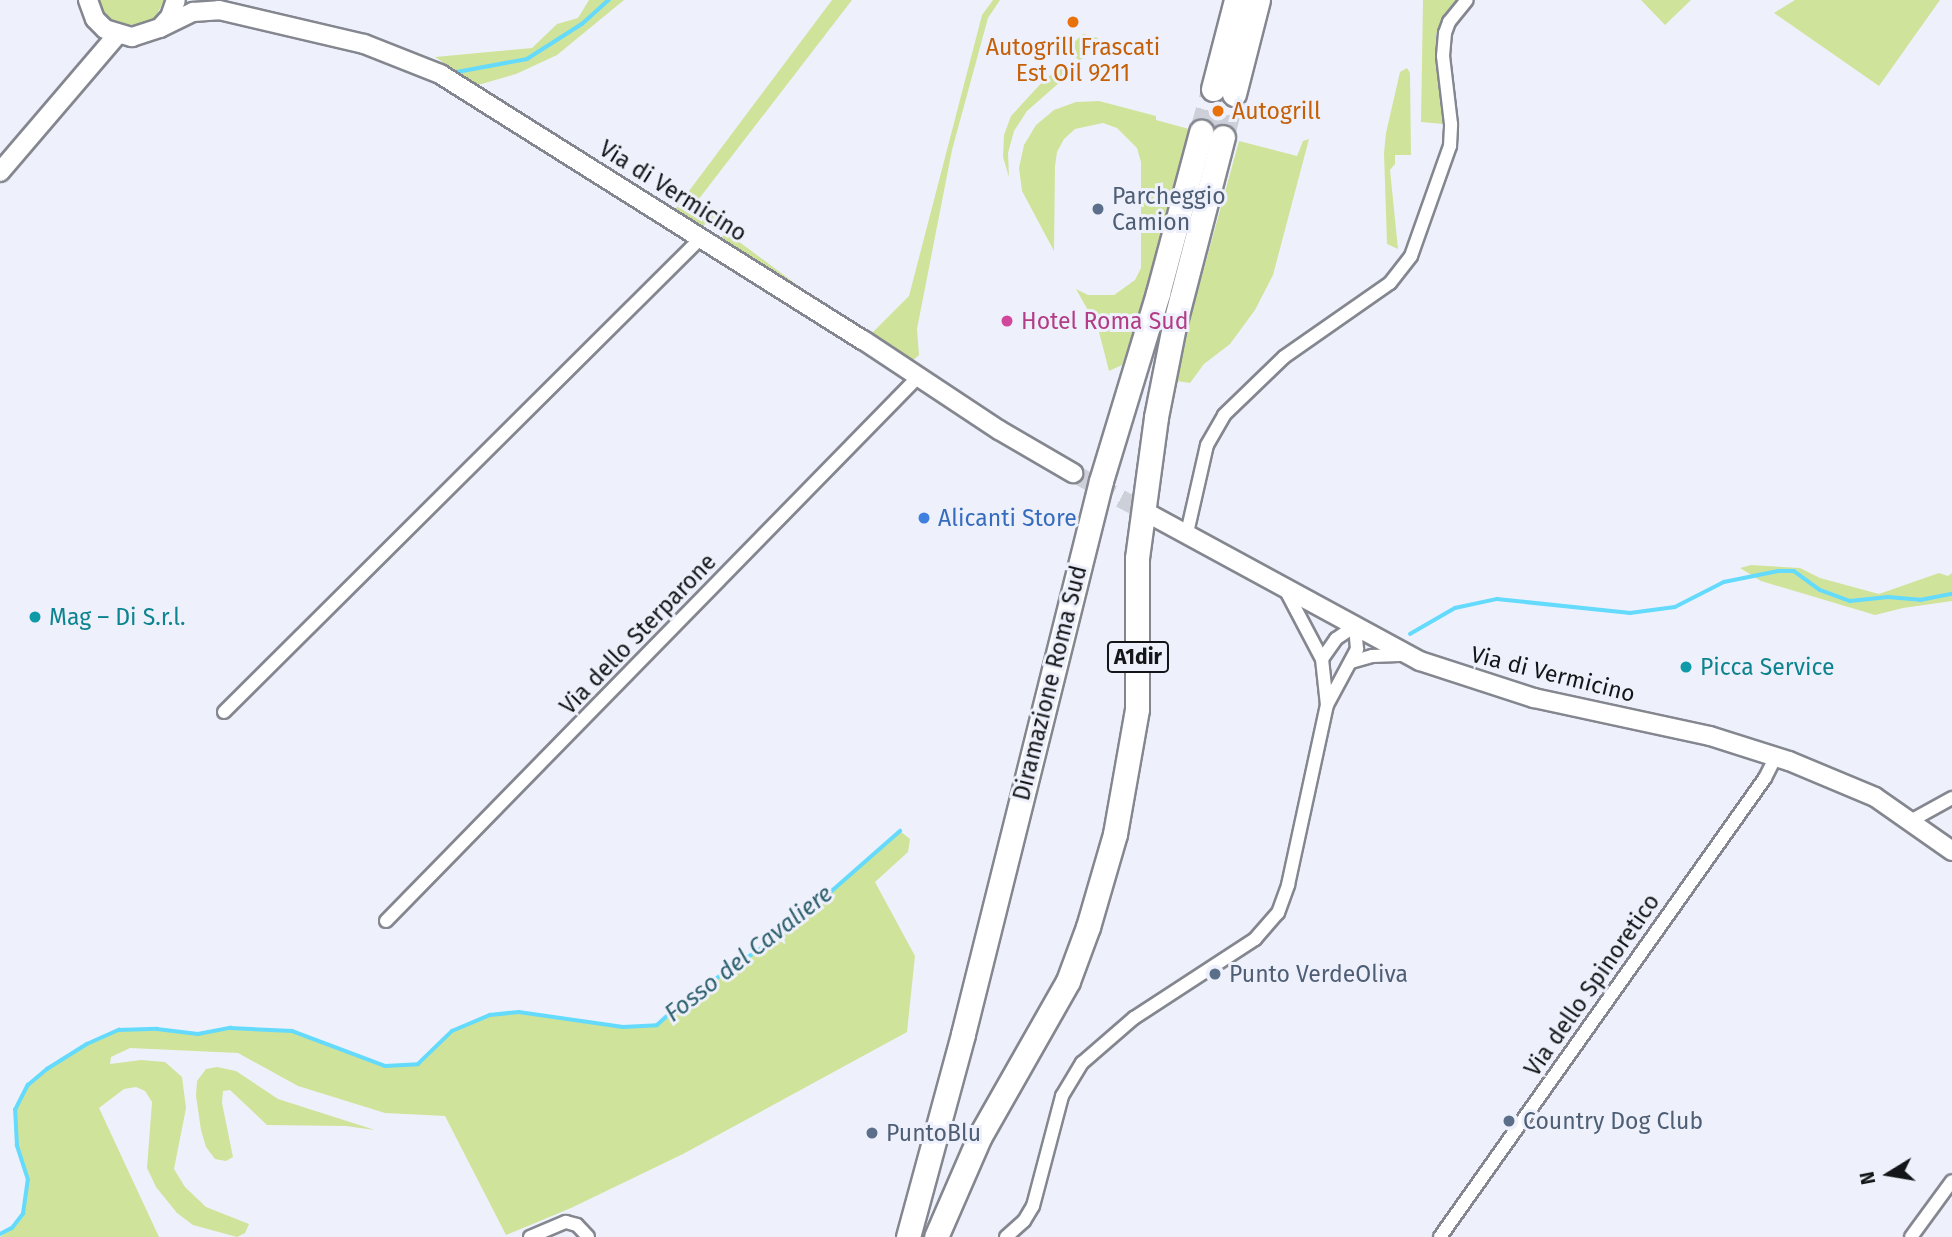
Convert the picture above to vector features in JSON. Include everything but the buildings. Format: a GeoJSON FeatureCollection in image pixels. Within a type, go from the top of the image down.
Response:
{"type":"FeatureCollection","features":[{"type":"Feature","properties":{"kind":"highway"},"geometry":{"type":"LineString","coordinates":[[1236,0],[1224,92],[1258,0]]}},
{"type":"Feature","properties":{"kind":"highway","name":"Diramazione Roma Sud"},"geometry":{"type":"LineString","coordinates":[[908,1237],[963,1034],[1101,481],[1161,281],[1212,135],[1156,417],[1137,570],[1136,722],[1112,845],[1088,927],[1068,981],[980,1136],[936,1237]]}},
{"type":"Feature","properties":{"kind":"main road"},"geometry":{"type":"LineString","coordinates":[[0,172],[117,35],[95,19],[88,0]]}},
{"type":"Feature","properties":{"kind":"main road"},"geometry":{"type":"LineString","coordinates":[[160,28],[170,17],[176,0]]}},
{"type":"Feature","properties":{"kind":"main road","name":"Via di Vermicino"},"geometry":{"type":"LineString","coordinates":[[200,0],[219,10],[345,39],[429,69],[701,237],[999,430],[1073,473]]}},
{"type":"Feature","properties":{"kind":"main road","name":"Via di Vermicino"},"geometry":{"type":"LineString","coordinates":[[117,35],[146,35],[193,12],[219,10]]}},
{"type":"Feature","properties":{"kind":"main road","name":"Via di Vermicino"},"geometry":{"type":"LineString","coordinates":[[1151,515],[1282,584],[1406,655],[1455,675],[1521,694],[1710,736],[1776,756],[1856,787],[1912,820],[1952,851]]}},
{"type":"Feature","properties":{"kind":"street"},"geometry":{"type":"LineString","coordinates":[[1187,533],[1207,445],[1224,415],[1284,357],[1390,283],[1412,256],[1450,146],[1451,124],[1443,56],[1445,33],[1449,22],[1467,0]]}},
{"type":"Feature","properties":{"kind":"street"},"geometry":{"type":"LineString","coordinates":[[224,712],[701,237]]}},
{"type":"Feature","properties":{"kind":"street","name":"Via dello Sterparone"},"geometry":{"type":"LineString","coordinates":[[386,921],[919,376]]}},
{"type":"Feature","properties":{"kind":"street"},"geometry":{"type":"LineString","coordinates":[[1006,1237],[1024,1221],[1033,1206],[1062,1096],[1082,1063],[1134,1018],[1255,939],[1278,913],[1288,885],[1326,705],[1322,659],[1282,584]]}},
{"type":"Feature","properties":{"kind":"street"},"geometry":{"type":"LineString","coordinates":[[1322,659],[1336,639],[1355,626],[1358,643],[1351,662],[1326,705]]}},
{"type":"Feature","properties":{"kind":"street"},"geometry":{"type":"LineString","coordinates":[[1351,662],[1372,656],[1406,655]]}},
{"type":"Feature","properties":{"kind":"street","name":"Via dello Spinoretico"},"geometry":{"type":"LineString","coordinates":[[1440,1237],[1757,789],[1776,756]]}},
{"type":"Feature","properties":{"kind":"street"},"geometry":{"type":"LineString","coordinates":[[1912,820],[1952,798]]}},
{"type":"Feature","properties":{"kind":"street"},"geometry":{"type":"LineString","coordinates":[[1911,1237],[1952,1181]]}},
{"type":"Feature","properties":{"kind":"street"},"geometry":{"type":"LineString","coordinates":[[530,1237],[566,1222],[577,1225],[588,1237]]}},
{"type":"Feature","properties":{"kind":"green space"},"geometry":{"type":"Polygon","coordinates":[[[95,0],[165,0],[154,19],[133,28],[111,23],[102,15],[95,0]]]}},
{"type":"Feature","properties":{"kind":"green space"},"geometry":{"type":"Polygon","coordinates":[[[589,0],[624,0],[557,55],[516,74],[478,85],[435,57],[532,48],[557,24],[578,18],[589,0]]]}},
{"type":"Feature","properties":{"kind":"green space"},"geometry":{"type":"Polygon","coordinates":[[[832,0],[852,0],[695,204],[733,228],[730,235],[856,329],[720,241],[725,233],[711,220],[699,229],[674,211],[832,0]]]}},
{"type":"Feature","properties":{"kind":"green space"},"geometry":{"type":"Polygon","coordinates":[[[993,0],[1000,0],[988,18],[952,150],[917,329],[919,355],[910,363],[868,337],[909,296],[982,15],[993,0]]]}},
{"type":"Feature","properties":{"kind":"green space"},"geometry":{"type":"Polygon","coordinates":[[[1423,0],[1456,0],[1443,16],[1436,35],[1443,124],[1421,122],[1423,0]]]}},
{"type":"Feature","properties":{"kind":"green space"},"geometry":{"type":"Polygon","coordinates":[[[1641,0],[1691,0],[1665,25],[1641,0]]]}},
{"type":"Feature","properties":{"kind":"green space"},"geometry":{"type":"Polygon","coordinates":[[[1795,0],[1940,0],[1879,86],[1774,13],[1795,0]]]}},
{"type":"Feature","properties":{"kind":"green space"},"geometry":{"type":"Polygon","coordinates":[[[1083,34],[1098,38],[1080,61],[1073,55],[1072,44],[1083,34]]]}},
{"type":"Feature","properties":{"kind":"green space"},"geometry":{"type":"Polygon","coordinates":[[[1061,68],[1068,75],[1027,111],[1014,131],[1008,153],[1009,177],[1003,157],[1004,135],[1011,116],[1045,79],[1061,68]]]}},
{"type":"Feature","properties":{"kind":"green space"},"geometry":{"type":"Polygon","coordinates":[[[1407,68],[1410,73],[1411,155],[1395,155],[1395,164],[1390,170],[1398,249],[1387,244],[1384,153],[1400,72],[1407,68]]]}},
{"type":"Feature","properties":{"kind":"green space"},"geometry":{"type":"Polygon","coordinates":[[[1099,101],[1156,116],[1156,120],[1189,129],[1143,303],[1122,365],[1109,371],[1098,328],[1076,289],[1088,295],[1114,295],[1135,280],[1141,268],[1141,162],[1137,148],[1117,128],[1103,123],[1075,129],[1064,139],[1057,152],[1055,166],[1054,251],[1022,191],[1019,168],[1024,145],[1036,125],[1054,110],[1076,102],[1099,101]]]}},
{"type":"Feature","properties":{"kind":"green space"},"geometry":{"type":"Polygon","coordinates":[[[1309,139],[1273,275],[1255,310],[1230,344],[1204,364],[1190,383],[1177,381],[1192,312],[1239,141],[1297,156],[1303,141],[1309,139]]]}},
{"type":"Feature","properties":{"kind":"green space"},"geometry":{"type":"Polygon","coordinates":[[[1751,565],[1800,568],[1820,578],[1879,594],[1939,573],[1948,576],[1952,573],[1952,601],[1875,615],[1761,581],[1740,568],[1751,565]]]}},
{"type":"Feature","properties":{"kind":"green space"},"geometry":{"type":"Polygon","coordinates":[[[900,831],[910,839],[908,852],[875,882],[915,956],[907,1032],[683,1154],[571,1208],[506,1235],[445,1116],[385,1113],[298,1086],[238,1053],[130,1048],[111,1057],[110,1064],[141,1060],[165,1062],[182,1077],[186,1108],[174,1169],[185,1187],[206,1207],[249,1224],[245,1233],[237,1237],[193,1225],[177,1213],[156,1187],[147,1168],[152,1102],[145,1091],[136,1087],[124,1089],[99,1108],[159,1237],[0,1237],[12,1228],[23,1214],[28,1180],[17,1146],[15,1110],[28,1085],[47,1069],[87,1044],[119,1030],[157,1029],[198,1034],[230,1028],[292,1031],[385,1066],[418,1063],[452,1031],[490,1015],[519,1012],[623,1027],[657,1025],[686,999],[733,969],[825,899],[900,831]]]}},
{"type":"Feature","properties":{"kind":"green space"},"geometry":{"type":"Polygon","coordinates":[[[217,1067],[236,1071],[278,1099],[375,1130],[346,1126],[267,1125],[230,1090],[223,1091],[222,1103],[233,1157],[226,1161],[215,1159],[206,1147],[196,1096],[197,1081],[206,1069],[217,1067]]]}},
{"type":"Feature","properties":{"kind":"waterway"},"geometry":{"type":"LineString","coordinates":[[457,72],[527,59],[582,24],[609,0]]}},
{"type":"Feature","properties":{"kind":"waterway"},"geometry":{"type":"LineString","coordinates":[[1410,634],[1455,608],[1497,599],[1630,613],[1675,607],[1724,582],[1778,571],[1794,571],[1820,590],[1850,601],[1888,597],[1920,600],[1952,594]]}},
{"type":"Feature","properties":{"kind":"waterway","name":"Fosso del Cavaliere"},"geometry":{"type":"LineString","coordinates":[[0,1234],[12,1228],[23,1214],[28,1180],[17,1146],[15,1110],[28,1085],[47,1069],[87,1044],[119,1030],[157,1029],[198,1034],[230,1028],[292,1031],[385,1066],[418,1064],[452,1031],[490,1015],[519,1012],[623,1027],[657,1025],[686,999],[785,932],[900,831]]}},
{"type":"Feature","properties":{"kind":"tunnel"},"geometry":{"type":"LineString","coordinates":[[1201,132],[1213,89]]}},
{"type":"Feature","properties":{"kind":"tunnel"},"geometry":{"type":"LineString","coordinates":[[1223,137],[1234,94]]}},
{"type":"Feature","properties":{"kind":"tunnel"},"geometry":{"type":"LineString","coordinates":[[1073,473],[1151,515]]}},
{"type":"Feature","properties":{"kind":"place","name":"Autogrill Frascati Est Oil 9211"},"geometry":{"type":"Point","coordinates":[1073,22]}},
{"type":"Feature","properties":{"kind":"place","name":"Autogrill"},"geometry":{"type":"Point","coordinates":[1218,111]}},
{"type":"Feature","properties":{"kind":"place","name":"Parcheggio Camion"},"geometry":{"type":"Point","coordinates":[1098,209]}},
{"type":"Feature","properties":{"kind":"place","name":"Hotel Roma Sud"},"geometry":{"type":"Point","coordinates":[1007,321]}},
{"type":"Feature","properties":{"kind":"place","name":"Alicanti Store"},"geometry":{"type":"Point","coordinates":[924,518]}},
{"type":"Feature","properties":{"kind":"place","name":"Mag – Di S.r.l."},"geometry":{"type":"Point","coordinates":[35,617]}},
{"type":"Feature","properties":{"kind":"place","name":"Picca Service"},"geometry":{"type":"Point","coordinates":[1686,667]}},
{"type":"Feature","properties":{"kind":"place","name":"Punto VerdeOliva"},"geometry":{"type":"Point","coordinates":[1215,974]}},
{"type":"Feature","properties":{"kind":"place","name":"Country Dog Club"},"geometry":{"type":"Point","coordinates":[1509,1121]}},
{"type":"Feature","properties":{"kind":"place","name":"PuntoBlu"},"geometry":{"type":"Point","coordinates":[872,1133]}}]}
